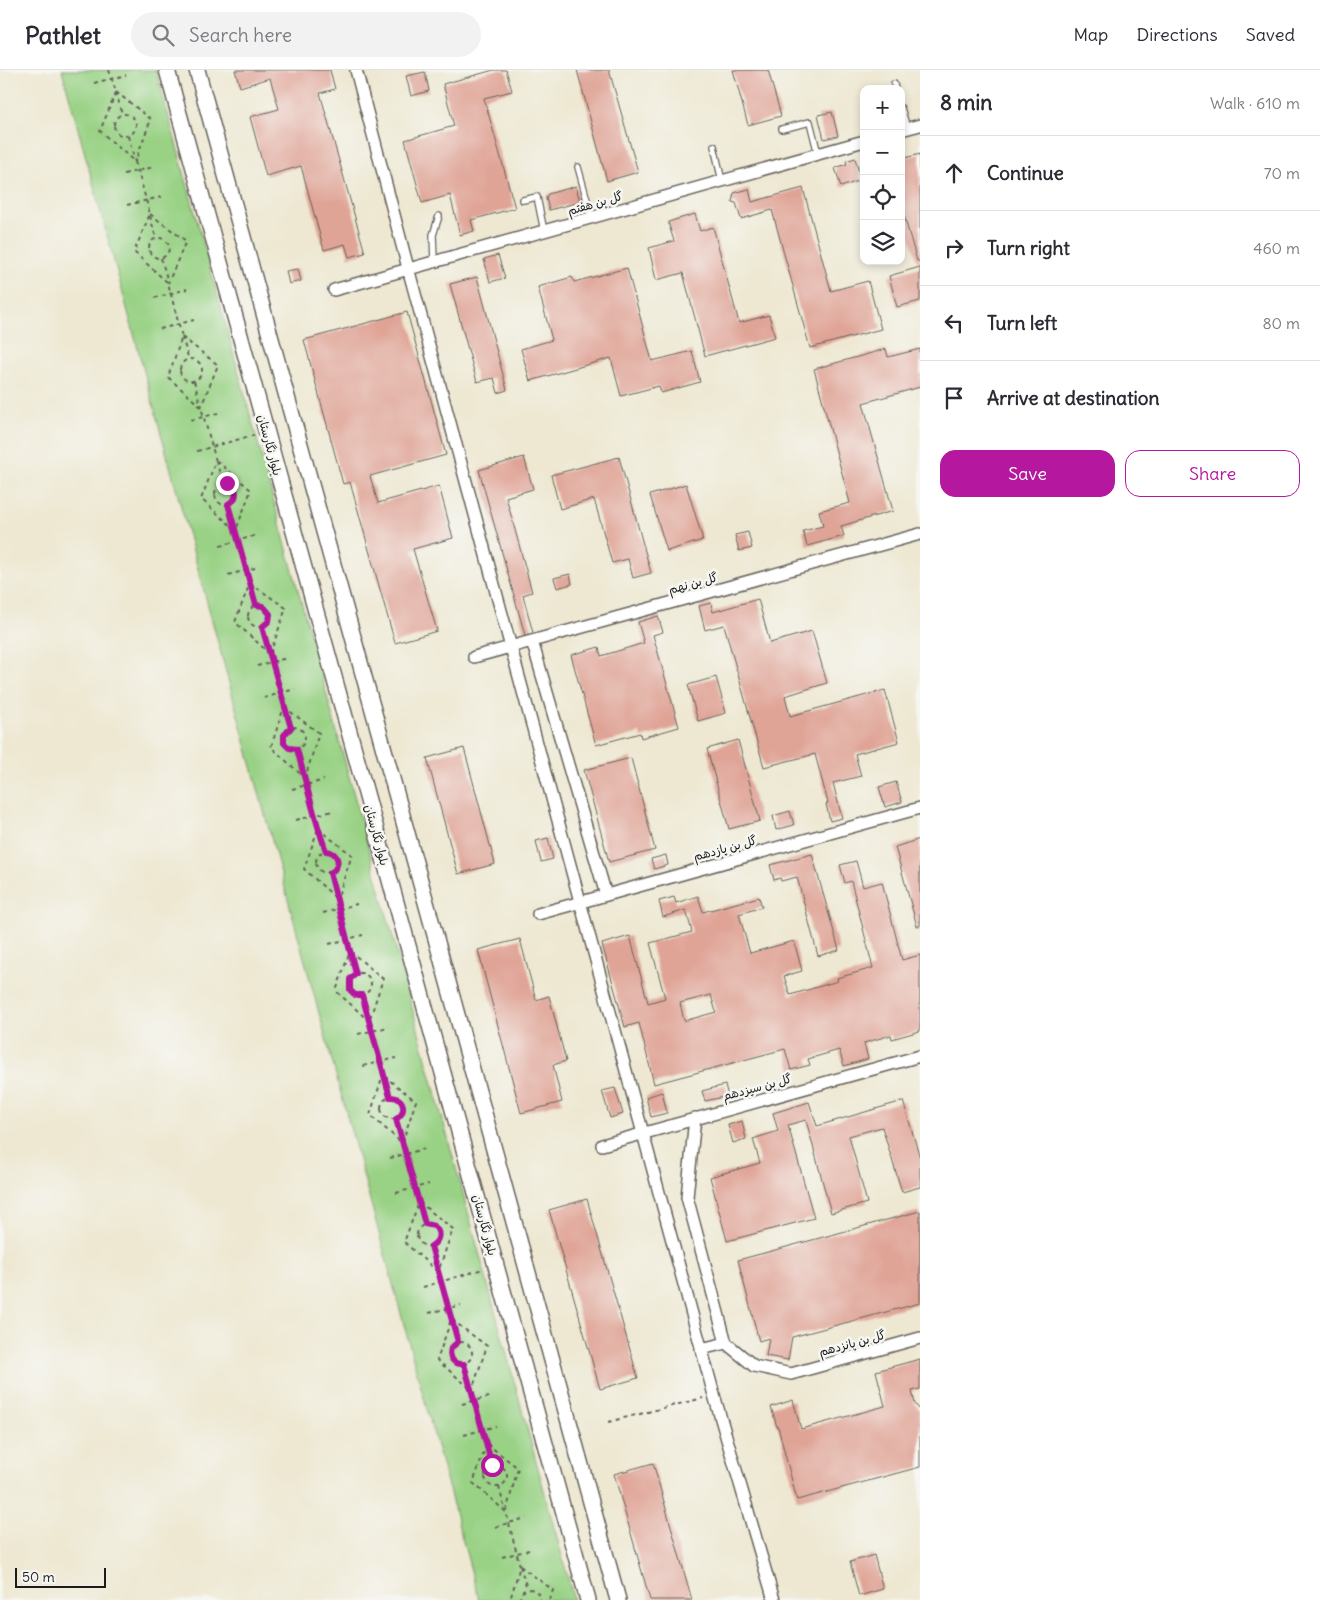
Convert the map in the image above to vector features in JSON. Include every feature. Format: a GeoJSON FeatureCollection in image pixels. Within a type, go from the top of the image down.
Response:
{"type":"FeatureCollection","features":[{"type":"Feature","properties":{"kind":"street","name":"بلوار نگارستان"},"geometry":{"type":"LineString","coordinates":[[167,70],[588,1600]]}},
{"type":"Feature","properties":{"kind":"street"},"geometry":{"type":"LineString","coordinates":[[197,70],[618,1600]]}},
{"type":"Feature","properties":{"kind":"street"},"geometry":{"type":"LineString","coordinates":[[356,70],[714,1396],[774,1600]]}},
{"type":"Feature","properties":{"kind":"street"},"geometry":{"type":"LineString","coordinates":[[905,129],[920,125]]}},
{"type":"Feature","properties":{"kind":"street","name":"گل بن هفتم"},"geometry":{"type":"LineString","coordinates":[[334,290],[860,142]]}},
{"type":"Feature","properties":{"kind":"street","name":"گل بن نهم"},"geometry":{"type":"LineString","coordinates":[[474,657],[920,534]]}},
{"type":"Feature","properties":{"kind":"street"},"geometry":{"type":"LineString","coordinates":[[532,642],[606,895]]}},
{"type":"Feature","properties":{"kind":"street","name":"گل بن یازدهم"},"geometry":{"type":"LineString","coordinates":[[538,914],[920,808]]}},
{"type":"Feature","properties":{"kind":"street","name":"گل بن سیزدهم"},"geometry":{"type":"LineString","coordinates":[[602,1145],[920,1056]]}},
{"type":"Feature","properties":{"kind":"street"},"geometry":{"type":"LineString","coordinates":[[695,1118],[687,1197],[726,1342],[702,1349]]}},
{"type":"Feature","properties":{"kind":"street","name":"گل بن پانزدهم"},"geometry":{"type":"LineString","coordinates":[[726,1342],[754,1366],[791,1374],[920,1338]]}},
{"type":"Feature","properties":{"kind":"lane"},"geometry":{"type":"LineString","coordinates":[[782,130],[810,122],[818,154]]}},
{"type":"Feature","properties":{"kind":"lane"},"geometry":{"type":"LineString","coordinates":[[714,146],[722,181]]}},
{"type":"Feature","properties":{"kind":"lane"},"geometry":{"type":"LineString","coordinates":[[578,167],[592,218]]}},
{"type":"Feature","properties":{"kind":"lane"},"geometry":{"type":"LineString","coordinates":[[523,200],[537,197],[544,232]]}},
{"type":"Feature","properties":{"kind":"lane"},"geometry":{"type":"LineString","coordinates":[[434,261],[433,235],[439,216]]}},
{"type":"Feature","properties":{"kind":"path"},"geometry":{"type":"LineString","coordinates":[[110,70],[122,114]]}},
{"type":"Feature","properties":{"kind":"path"},"geometry":{"type":"LineString","coordinates":[[94,83],[126,75]]}},
{"type":"Feature","properties":{"kind":"path"},"geometry":{"type":"LineString","coordinates":[[116,92],[100,131],[135,162]]}},
{"type":"Feature","properties":{"kind":"path"},"geometry":{"type":"LineString","coordinates":[[116,92],[151,119],[135,162]]}},
{"type":"Feature","properties":{"kind":"path"},"geometry":{"type":"LineString","coordinates":[[122,114],[130,115],[135,120],[135,131],[128,136],[119,134],[114,128],[116,118],[122,114]]}},
{"type":"Feature","properties":{"kind":"path"},"geometry":{"type":"LineString","coordinates":[[128,136],[156,238]]}},
{"type":"Feature","properties":{"kind":"path"},"geometry":{"type":"LineString","coordinates":[[124,174],[154,167]]}},
{"type":"Feature","properties":{"kind":"path"},"geometry":{"type":"LineString","coordinates":[[128,205],[161,197]]}},
{"type":"Feature","properties":{"kind":"path"},"geometry":{"type":"LineString","coordinates":[[150,214],[134,252],[168,283]]}},
{"type":"Feature","properties":{"kind":"path"},"geometry":{"type":"LineString","coordinates":[[150,214],[186,242],[168,283]]}},
{"type":"Feature","properties":{"kind":"path"},"geometry":{"type":"LineString","coordinates":[[156,238],[164,239],[168,245],[166,256],[161,258],[153,257],[149,252],[149,244],[156,238]]}},
{"type":"Feature","properties":{"kind":"path"},"geometry":{"type":"LineString","coordinates":[[161,258],[188,360]]}},
{"type":"Feature","properties":{"kind":"path"},"geometry":{"type":"LineString","coordinates":[[154,298],[187,289]]}},
{"type":"Feature","properties":{"kind":"path"},"geometry":{"type":"LineString","coordinates":[[160,329],[194,320]]}},
{"type":"Feature","properties":{"kind":"path"},"geometry":{"type":"LineString","coordinates":[[182,337],[168,377],[201,406]]}},
{"type":"Feature","properties":{"kind":"path"},"geometry":{"type":"LineString","coordinates":[[182,337],[218,365],[201,406]]}},
{"type":"Feature","properties":{"kind":"path"},"geometry":{"type":"LineString","coordinates":[[188,360],[198,361],[202,367],[201,375],[194,381],[184,379],[180,372],[182,365],[188,360]]}},
{"type":"Feature","properties":{"kind":"path"},"geometry":{"type":"LineString","coordinates":[[194,381],[223,484]]}},
{"type":"Feature","properties":{"kind":"path"},"geometry":{"type":"LineString","coordinates":[[192,420],[218,413]]}},
{"type":"Feature","properties":{"kind":"path"},"geometry":{"type":"LineString","coordinates":[[196,451],[266,432]]}},
{"type":"Feature","properties":{"kind":"path"},"geometry":{"type":"LineString","coordinates":[[216,461],[201,499],[236,530]]}},
{"type":"Feature","properties":{"kind":"path"},"geometry":{"type":"LineString","coordinates":[[216,461],[251,490],[236,530]]}},
{"type":"Feature","properties":{"kind":"path"},"geometry":{"type":"LineString","coordinates":[[223,484],[230,484],[236,490],[234,500],[228,504],[221,504],[215,495],[217,488],[223,484]]}},
{"type":"Feature","properties":{"kind":"path"},"geometry":{"type":"LineString","coordinates":[[228,504],[256,605]]}},
{"type":"Feature","properties":{"kind":"path"},"geometry":{"type":"LineString","coordinates":[[220,546],[257,535]]}},
{"type":"Feature","properties":{"kind":"path"},"geometry":{"type":"LineString","coordinates":[[228,575],[259,568]]}},
{"type":"Feature","properties":{"kind":"path"},"geometry":{"type":"LineString","coordinates":[[250,583],[235,622],[270,654]]}},
{"type":"Feature","properties":{"kind":"path"},"geometry":{"type":"LineString","coordinates":[[250,583],[286,608],[270,654]]}},
{"type":"Feature","properties":{"kind":"path"},"geometry":{"type":"LineString","coordinates":[[256,605],[263,606],[270,614],[269,621],[262,627],[253,625],[248,620],[248,613],[256,605]]}},
{"type":"Feature","properties":{"kind":"path"},"geometry":{"type":"LineString","coordinates":[[262,627],[291,728]]}},
{"type":"Feature","properties":{"kind":"path"},"geometry":{"type":"LineString","coordinates":[[257,666],[287,658]]}},
{"type":"Feature","properties":{"kind":"path"},"geometry":{"type":"LineString","coordinates":[[264,698],[295,689]]}},
{"type":"Feature","properties":{"kind":"path"},"geometry":{"type":"LineString","coordinates":[[284,707],[271,747],[305,778]]}},
{"type":"Feature","properties":{"kind":"path"},"geometry":{"type":"LineString","coordinates":[[284,707],[318,733],[305,778]]}},
{"type":"Feature","properties":{"kind":"path"},"geometry":{"type":"LineString","coordinates":[[291,728],[299,728],[304,734],[303,745],[297,749],[289,748],[284,743],[284,735],[291,728]]}},
{"type":"Feature","properties":{"kind":"path"},"geometry":{"type":"LineString","coordinates":[[297,749],[314,816],[326,851]]}},
{"type":"Feature","properties":{"kind":"path"},"geometry":{"type":"LineString","coordinates":[[292,789],[324,780]]}},
{"type":"Feature","properties":{"kind":"path"},"geometry":{"type":"LineString","coordinates":[[296,820],[333,811]]}},
{"type":"Feature","properties":{"kind":"path"},"geometry":{"type":"LineString","coordinates":[[318,829],[304,869],[337,899]]}},
{"type":"Feature","properties":{"kind":"path"},"geometry":{"type":"LineString","coordinates":[[318,829],[352,855],[337,899]]}},
{"type":"Feature","properties":{"kind":"path"},"geometry":{"type":"LineString","coordinates":[[326,851],[333,852],[338,858],[338,865],[330,873],[320,871],[316,864],[317,857],[326,851]]}},
{"type":"Feature","properties":{"kind":"path"},"geometry":{"type":"LineString","coordinates":[[330,873],[356,974]]}},
{"type":"Feature","properties":{"kind":"path"},"geometry":{"type":"LineString","coordinates":[[323,913],[357,904]]}},
{"type":"Feature","properties":{"kind":"path"},"geometry":{"type":"LineString","coordinates":[[328,944],[363,935]]}},
{"type":"Feature","properties":{"kind":"path"},"geometry":{"type":"LineString","coordinates":[[350,950],[336,991],[369,1021]]}},
{"type":"Feature","properties":{"kind":"path"},"geometry":{"type":"LineString","coordinates":[[350,950],[383,979],[369,1021]]}},
{"type":"Feature","properties":{"kind":"path"},"geometry":{"type":"LineString","coordinates":[[356,974],[366,975],[371,981],[371,988],[362,995],[355,995],[350,990],[350,979],[356,974]]}},
{"type":"Feature","properties":{"kind":"path"},"geometry":{"type":"LineString","coordinates":[[362,995],[390,1097]]}},
{"type":"Feature","properties":{"kind":"path"},"geometry":{"type":"LineString","coordinates":[[358,1034],[389,1027]]}},
{"type":"Feature","properties":{"kind":"path"},"geometry":{"type":"LineString","coordinates":[[364,1066],[396,1058]]}},
{"type":"Feature","properties":{"kind":"path"},"geometry":{"type":"LineString","coordinates":[[383,1075],[370,1115],[402,1144]]}},
{"type":"Feature","properties":{"kind":"path"},"geometry":{"type":"LineString","coordinates":[[383,1075],[416,1102],[402,1144]]}},
{"type":"Feature","properties":{"kind":"path"},"geometry":{"type":"LineString","coordinates":[[390,1097],[400,1100],[404,1107],[402,1113],[396,1119],[386,1118],[382,1112],[383,1101],[390,1097]]}},
{"type":"Feature","properties":{"kind":"path"},"geometry":{"type":"LineString","coordinates":[[396,1119],[425,1224]]}},
{"type":"Feature","properties":{"kind":"path"},"geometry":{"type":"LineString","coordinates":[[390,1158],[424,1149]]}},
{"type":"Feature","properties":{"kind":"path"},"geometry":{"type":"LineString","coordinates":[[396,1193],[429,1184]]}},
{"type":"Feature","properties":{"kind":"path"},"geometry":{"type":"LineString","coordinates":[[419,1202],[404,1242],[438,1272]]}},
{"type":"Feature","properties":{"kind":"path"},"geometry":{"type":"LineString","coordinates":[[419,1202],[453,1229],[438,1272]]}},
{"type":"Feature","properties":{"kind":"path"},"geometry":{"type":"LineString","coordinates":[[425,1224],[434,1226],[438,1231],[439,1238],[431,1246],[424,1246],[417,1237],[418,1230],[425,1224]]}},
{"type":"Feature","properties":{"kind":"path"},"geometry":{"type":"LineString","coordinates":[[431,1246],[458,1342]]}},
{"type":"Feature","properties":{"kind":"path"},"geometry":{"type":"LineString","coordinates":[[423,1287],[496,1265]]}},
{"type":"Feature","properties":{"kind":"path"},"geometry":{"type":"LineString","coordinates":[[429,1313],[461,1305]]}},
{"type":"Feature","properties":{"kind":"path"},"geometry":{"type":"LineString","coordinates":[[452,1320],[437,1360],[472,1390]]}},
{"type":"Feature","properties":{"kind":"path"},"geometry":{"type":"LineString","coordinates":[[452,1320],[487,1346],[472,1390]]}},
{"type":"Feature","properties":{"kind":"path"},"geometry":{"type":"LineString","coordinates":[[458,1342],[467,1343],[472,1349],[470,1360],[464,1364],[454,1362],[450,1356],[451,1348],[458,1342]]}},
{"type":"Feature","properties":{"kind":"path"},"geometry":{"type":"LineString","coordinates":[[464,1364],[492,1465]]}},
{"type":"Feature","properties":{"kind":"path"},"geometry":{"type":"LineString","coordinates":[[462,1404],[493,1396]]}},
{"type":"Feature","properties":{"kind":"path"},"geometry":{"type":"LineString","coordinates":[[608,1422],[714,1396]]}},
{"type":"Feature","properties":{"kind":"path"},"geometry":{"type":"LineString","coordinates":[[464,1435],[496,1426]]}},
{"type":"Feature","properties":{"kind":"path"},"geometry":{"type":"LineString","coordinates":[[487,1444],[473,1483],[506,1512]]}},
{"type":"Feature","properties":{"kind":"path"},"geometry":{"type":"LineString","coordinates":[[487,1444],[518,1468],[506,1512]]}},
{"type":"Feature","properties":{"kind":"path"},"geometry":{"type":"LineString","coordinates":[[492,1465],[504,1467],[507,1473],[507,1481],[499,1487],[491,1486],[486,1480],[486,1473],[492,1465]]}},
{"type":"Feature","properties":{"kind":"path"},"geometry":{"type":"LineString","coordinates":[[499,1487],[527,1589]]}},
{"type":"Feature","properties":{"kind":"path"},"geometry":{"type":"LineString","coordinates":[[495,1527],[526,1518]]}},
{"type":"Feature","properties":{"kind":"path"},"geometry":{"type":"LineString","coordinates":[[502,1557],[529,1550]]}},
{"type":"Feature","properties":{"kind":"path"},"geometry":{"type":"LineString","coordinates":[[510,1600],[520,1566]]}},
{"type":"Feature","properties":{"kind":"path"},"geometry":{"type":"LineString","coordinates":[[520,1566],[553,1590],[550,1600]]}},
{"type":"Feature","properties":{"kind":"path"},"geometry":{"type":"LineString","coordinates":[[519,1600],[522,1592],[527,1589],[538,1593],[540,1600]]}},
{"type":"Feature","properties":{"kind":"green space"},"geometry":{"type":"Polygon","coordinates":[[[62,70],[156,70],[574,1600],[479,1600],[62,70]]]}},
{"type":"Feature","properties":{"kind":"building"},"geometry":{"type":"Polygon","coordinates":[[[235,70],[330,70],[335,89],[320,93],[365,253],[349,257],[345,244],[324,250],[301,166],[266,176],[250,117],[279,109],[270,78],[240,87],[235,70]]]}},
{"type":"Feature","properties":{"kind":"building"},"geometry":{"type":"Polygon","coordinates":[[[494,70],[506,70],[512,91],[484,98],[515,208],[471,220],[474,231],[460,235],[450,195],[422,203],[405,140],[454,126],[443,84],[494,70]]]}},
{"type":"Feature","properties":{"kind":"building"},"geometry":{"type":"Polygon","coordinates":[[[577,70],[609,70],[638,172],[607,181],[577,70]]]}},
{"type":"Feature","properties":{"kind":"building"},"geometry":{"type":"Polygon","coordinates":[[[733,70],[768,70],[781,116],[748,125],[733,70]]]}},
{"type":"Feature","properties":{"kind":"building"},"geometry":{"type":"Polygon","coordinates":[[[425,72],[429,91],[411,96],[406,76],[425,72]]]}},
{"type":"Feature","properties":{"kind":"building"},"geometry":{"type":"Polygon","coordinates":[[[832,112],[838,136],[824,139],[818,115],[832,112]]]}},
{"type":"Feature","properties":{"kind":"building"},"geometry":{"type":"Polygon","coordinates":[[[920,154],[920,261],[917,261],[905,219],[905,158],[920,154]]]}},
{"type":"Feature","properties":{"kind":"building"},"geometry":{"type":"Polygon","coordinates":[[[855,158],[860,180],[841,187],[835,168],[847,164],[846,161],[855,158]]]}},
{"type":"Feature","properties":{"kind":"building"},"geometry":{"type":"Polygon","coordinates":[[[576,186],[580,202],[549,210],[546,198],[548,194],[576,186]]]}},
{"type":"Feature","properties":{"kind":"building"},"geometry":{"type":"Polygon","coordinates":[[[803,188],[831,291],[868,281],[881,329],[810,348],[772,210],[741,219],[736,203],[732,202],[734,193],[749,189],[752,202],[803,188]]]}},
{"type":"Feature","properties":{"kind":"building"},"geometry":{"type":"Polygon","coordinates":[[[695,214],[700,231],[713,227],[739,323],[769,315],[775,337],[705,356],[683,273],[656,280],[649,248],[674,241],[668,222],[695,214]]]}},
{"type":"Feature","properties":{"kind":"building"},"geometry":{"type":"Polygon","coordinates":[[[498,255],[505,278],[490,282],[484,259],[498,255]]]}},
{"type":"Feature","properties":{"kind":"building"},"geometry":{"type":"Polygon","coordinates":[[[920,267],[920,301],[897,307],[889,276],[920,267]]]}},
{"type":"Feature","properties":{"kind":"building"},"geometry":{"type":"Polygon","coordinates":[[[627,268],[652,361],[692,351],[700,382],[661,393],[659,386],[621,396],[611,358],[530,381],[521,349],[552,340],[538,287],[572,277],[574,282],[627,268]]]}},
{"type":"Feature","properties":{"kind":"building"},"geometry":{"type":"Polygon","coordinates":[[[298,269],[301,281],[289,284],[286,271],[298,269]]]}},
{"type":"Feature","properties":{"kind":"building"},"geometry":{"type":"Polygon","coordinates":[[[477,277],[507,390],[498,393],[494,378],[477,382],[450,284],[477,277]]]}},
{"type":"Feature","properties":{"kind":"building"},"geometry":{"type":"Polygon","coordinates":[[[407,312],[446,455],[370,476],[378,503],[439,486],[453,538],[413,549],[437,631],[395,643],[350,482],[343,484],[304,340],[407,312]]]}},
{"type":"Feature","properties":{"kind":"building"},"geometry":{"type":"Polygon","coordinates":[[[886,349],[888,357],[920,349],[920,387],[863,403],[893,511],[841,526],[844,536],[807,546],[803,531],[823,526],[819,511],[850,503],[814,369],[886,349]]]}},
{"type":"Feature","properties":{"kind":"building"},"geometry":{"type":"Polygon","coordinates":[[[524,457],[533,489],[506,497],[532,592],[523,595],[533,633],[525,635],[479,470],[524,457]]]}},
{"type":"Feature","properties":{"kind":"building"},"geometry":{"type":"Polygon","coordinates":[[[619,457],[651,573],[633,578],[628,559],[612,563],[594,499],[560,509],[551,475],[619,457]]]}},
{"type":"Feature","properties":{"kind":"building"},"geometry":{"type":"Polygon","coordinates":[[[686,484],[703,540],[667,551],[650,495],[686,484]]]}},
{"type":"Feature","properties":{"kind":"building"},"geometry":{"type":"Polygon","coordinates":[[[748,532],[752,548],[739,551],[735,535],[748,532]]]}},
{"type":"Feature","properties":{"kind":"building"},"geometry":{"type":"Polygon","coordinates":[[[570,574],[572,584],[557,588],[554,578],[570,574]]]}},
{"type":"Feature","properties":{"kind":"building"},"geometry":{"type":"Polygon","coordinates":[[[758,599],[770,643],[812,631],[827,683],[785,696],[790,716],[885,690],[899,742],[855,754],[861,776],[833,783],[842,818],[830,821],[826,804],[828,803],[815,754],[764,767],[724,625],[705,630],[699,606],[711,603],[713,612],[758,599]]]}},
{"type":"Feature","properties":{"kind":"building"},"geometry":{"type":"Polygon","coordinates":[[[658,616],[663,632],[653,635],[679,727],[641,738],[640,733],[596,745],[571,655],[599,647],[601,656],[644,643],[638,622],[658,616]]]}},
{"type":"Feature","properties":{"kind":"building"},"geometry":{"type":"Polygon","coordinates":[[[716,677],[726,713],[698,721],[688,685],[716,677]]]}},
{"type":"Feature","properties":{"kind":"building"},"geometry":{"type":"Polygon","coordinates":[[[738,740],[760,821],[729,829],[707,749],[738,740]]]}},
{"type":"Feature","properties":{"kind":"building"},"geometry":{"type":"Polygon","coordinates":[[[464,748],[495,864],[458,874],[427,758],[464,748]]]}},
{"type":"Feature","properties":{"kind":"building"},"geometry":{"type":"Polygon","coordinates":[[[631,758],[655,850],[609,862],[584,770],[631,758]]]}},
{"type":"Feature","properties":{"kind":"building"},"geometry":{"type":"Polygon","coordinates":[[[896,782],[902,802],[885,807],[879,787],[896,782]]]}},
{"type":"Feature","properties":{"kind":"building"},"geometry":{"type":"Polygon","coordinates":[[[790,811],[794,825],[776,830],[773,816],[790,811]]]}},
{"type":"Feature","properties":{"kind":"building"},"geometry":{"type":"Polygon","coordinates":[[[548,838],[553,859],[541,862],[536,841],[548,838]]]}},
{"type":"Feature","properties":{"kind":"building"},"geometry":{"type":"Polygon","coordinates":[[[920,839],[920,926],[917,926],[895,847],[920,839]]]}},
{"type":"Feature","properties":{"kind":"building"},"geometry":{"type":"Polygon","coordinates":[[[812,854],[839,950],[818,956],[797,877],[781,881],[780,878],[774,880],[770,865],[812,854]]]}},
{"type":"Feature","properties":{"kind":"building"},"geometry":{"type":"Polygon","coordinates":[[[666,855],[668,865],[654,869],[651,859],[666,855]]]}},
{"type":"Feature","properties":{"kind":"building"},"geometry":{"type":"Polygon","coordinates":[[[856,861],[863,887],[882,882],[902,960],[920,955],[920,1031],[892,1039],[891,1035],[864,1043],[868,1059],[844,1066],[839,1050],[808,1059],[810,1065],[791,1070],[785,1049],[654,1084],[639,1023],[625,1027],[602,944],[630,936],[648,1003],[665,998],[650,943],[692,932],[686,910],[663,917],[659,901],[674,897],[676,903],[698,896],[703,912],[759,897],[762,907],[739,914],[750,953],[794,941],[802,971],[784,976],[790,995],[838,981],[837,978],[873,968],[851,881],[845,883],[840,865],[856,861]],[[711,995],[680,1003],[684,1021],[716,1012],[711,995]]]}},
{"type":"Feature","properties":{"kind":"building"},"geometry":{"type":"Polygon","coordinates":[[[520,939],[536,1000],[549,996],[566,1061],[553,1065],[562,1102],[521,1113],[478,950],[520,939]]]}},
{"type":"Feature","properties":{"kind":"building"},"geometry":{"type":"Polygon","coordinates":[[[725,1085],[728,1096],[705,1101],[702,1091],[725,1085]]]}},
{"type":"Feature","properties":{"kind":"building"},"geometry":{"type":"Polygon","coordinates":[[[615,1088],[623,1114],[610,1118],[602,1091],[615,1088]]]}},
{"type":"Feature","properties":{"kind":"building"},"geometry":{"type":"Polygon","coordinates":[[[662,1092],[667,1113],[651,1117],[646,1097],[662,1092]]]}},
{"type":"Feature","properties":{"kind":"building"},"geometry":{"type":"Polygon","coordinates":[[[903,1101],[920,1158],[920,1187],[902,1192],[882,1127],[849,1136],[867,1203],[831,1213],[806,1120],[788,1125],[814,1218],[727,1241],[710,1177],[760,1163],[753,1139],[778,1131],[773,1113],[809,1102],[817,1126],[903,1101]]]}},
{"type":"Feature","properties":{"kind":"building"},"geometry":{"type":"Polygon","coordinates":[[[742,1121],[746,1139],[733,1143],[728,1125],[742,1121]]]}},
{"type":"Feature","properties":{"kind":"building"},"geometry":{"type":"Polygon","coordinates":[[[587,1199],[638,1378],[600,1389],[549,1210],[587,1199]]]}},
{"type":"Feature","properties":{"kind":"building"},"geometry":{"type":"Polygon","coordinates":[[[920,1211],[920,1303],[792,1337],[788,1360],[766,1356],[769,1338],[759,1341],[738,1260],[920,1211]]]}},
{"type":"Feature","properties":{"kind":"building"},"geometry":{"type":"Polygon","coordinates":[[[920,1359],[920,1389],[912,1391],[915,1404],[920,1410],[920,1467],[797,1500],[771,1407],[793,1400],[801,1429],[885,1406],[876,1371],[920,1359]]]}},
{"type":"Feature","properties":{"kind":"building"},"geometry":{"type":"Polygon","coordinates":[[[653,1463],[692,1600],[650,1600],[614,1474],[653,1463]]]}},
{"type":"Feature","properties":{"kind":"building"},"geometry":{"type":"Polygon","coordinates":[[[874,1555],[883,1589],[859,1596],[850,1562],[874,1555]]]}},
{"type":"Feature","properties":{"kind":"route"},"geometry":{"type":"LineString","coordinates":[[227,483],[236,490],[236,497],[228,504],[256,605],[263,606],[270,614],[269,621],[262,627],[291,728],[284,735],[284,743],[289,748],[297,749],[314,816],[326,851],[333,852],[338,858],[338,865],[330,873],[356,974],[350,979],[350,990],[355,995],[362,995],[390,1097],[400,1100],[404,1107],[400,1116],[396,1119],[425,1224],[434,1226],[439,1235],[437,1242],[431,1246],[458,1342],[451,1348],[450,1356],[457,1364],[464,1364],[492,1465]]}}]}
